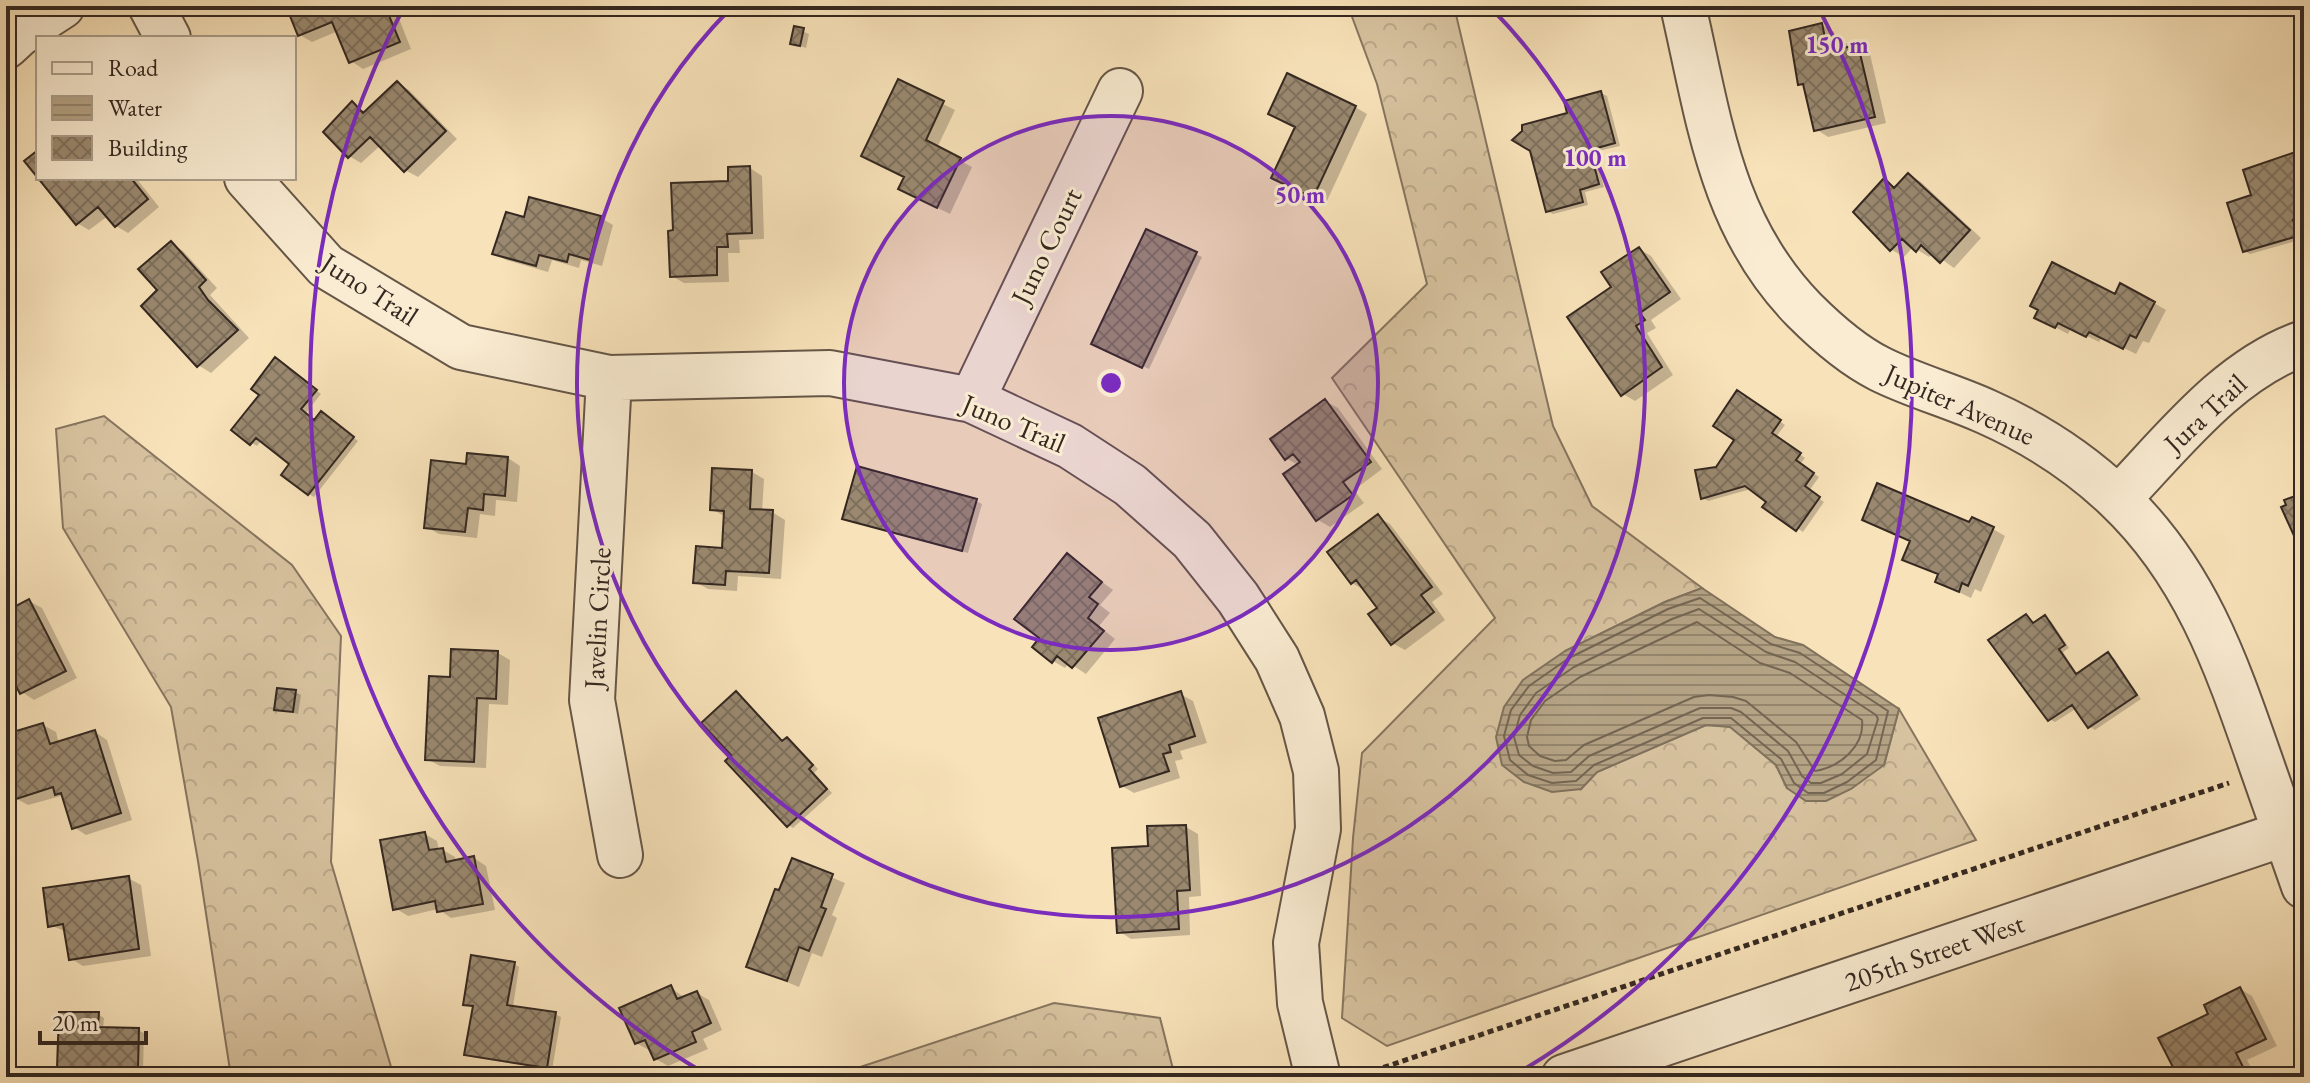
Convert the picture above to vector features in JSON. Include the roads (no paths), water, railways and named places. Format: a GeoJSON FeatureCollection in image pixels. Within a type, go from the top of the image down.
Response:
{"type":"FeatureCollection","features":[{"type":"Feature","properties":{"kind":"street"},"geometry":{"type":"LineString","coordinates":[[6,46],[62,6]]}},
{"type":"Feature","properties":{"kind":"street"},"geometry":{"type":"LineString","coordinates":[[151,6],[167,36]]}},
{"type":"Feature","properties":{"kind":"street","name":"Jupiter Avenue"},"geometry":{"type":"LineString","coordinates":[[1683,6],[1729,195],[1744,230],[1779,285],[1825,331],[1879,368],[1987,412],[2034,436],[2078,464],[2118,499],[2170,558],[2211,628],[2264,771],[2295,830],[2304,886]]}},
{"type":"Feature","properties":{"kind":"street","name":"Juno Court"},"geometry":{"type":"LineString","coordinates":[[972,400],[1120,91]]}},
{"type":"Feature","properties":{"kind":"street","name":"Juno Trail"},"geometry":{"type":"LineString","coordinates":[[249,180],[326,266],[461,347],[609,378],[830,373],[972,400],[1070,446],[1130,485],[1192,540],[1238,598],[1277,659],[1302,716],[1316,771],[1318,829],[1296,943],[1300,1003],[1318,1077]]}},
{"type":"Feature","properties":{"kind":"street","name":"Jura Trail"},"geometry":{"type":"LineString","coordinates":[[2118,499],[2239,377],[2281,351],[2304,343]]}},
{"type":"Feature","properties":{"kind":"street","name":"Javelin Circle"},"geometry":{"type":"LineString","coordinates":[[609,378],[592,700],[620,855]]}},
{"type":"Feature","properties":{"kind":"street","name":"205th Street West"},"geometry":{"type":"LineString","coordinates":[[1564,1077],[2295,830]]}},
{"type":"Feature","properties":{"kind":"water"},"geometry":{"type":"Polygon","coordinates":[[[1702,588],[1775,637],[1803,645],[1899,709],[1884,765],[1851,789],[1826,801],[1806,801],[1787,788],[1776,765],[1730,727],[1706,725],[1597,772],[1581,789],[1552,792],[1524,782],[1502,765],[1496,737],[1504,707],[1523,680],[1565,651],[1665,602],[1702,588]]]}}]}
